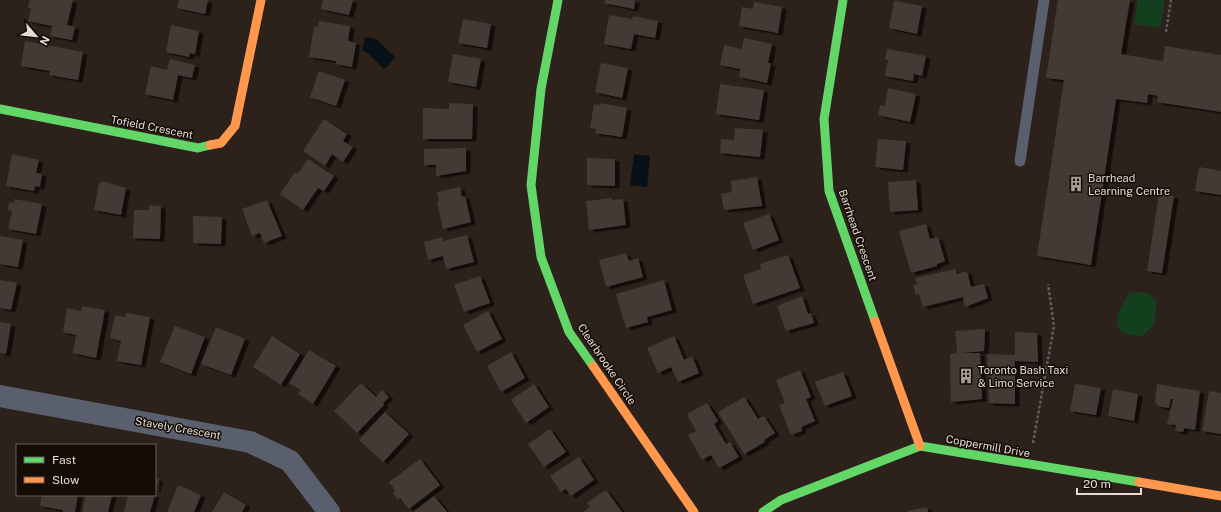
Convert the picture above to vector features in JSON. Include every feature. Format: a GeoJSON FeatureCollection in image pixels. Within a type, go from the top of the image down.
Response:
{"type":"FeatureCollection","features":[{"type":"Feature","properties":{"kind":"street","name":"Tofield Crescent"},"geometry":{"type":"LineString","coordinates":[[0,109],[198,148],[221,143],[235,126],[261,0]]}},
{"type":"Feature","properties":{"kind":"street","name":"Clearbrooke Circle"},"geometry":{"type":"LineString","coordinates":[[558,0],[541,89],[531,185],[541,257],[569,332],[694,512]]}},
{"type":"Feature","properties":{"kind":"street","name":"Barrhead Crescent"},"geometry":{"type":"LineString","coordinates":[[843,0],[824,118],[829,191],[920,446]]}},
{"type":"Feature","properties":{"kind":"street","name":"Stavely Crescent"},"geometry":{"type":"LineString","coordinates":[[0,396],[250,442],[290,461],[328,512]]}},
{"type":"Feature","properties":{"kind":"street","name":"Coppermill Drive"},"geometry":{"type":"LineString","coordinates":[[920,446],[1221,496]]}},
{"type":"Feature","properties":{"kind":"street"},"geometry":{"type":"LineString","coordinates":[[763,512],[781,500],[920,446]]}},
{"type":"Feature","properties":{"kind":"lane"},"geometry":{"type":"LineString","coordinates":[[1020,161],[1044,0]]}},
{"type":"Feature","properties":{"kind":"path"},"geometry":{"type":"LineString","coordinates":[[1166,32],[1171,0]]}},
{"type":"Feature","properties":{"kind":"path"},"geometry":{"type":"LineString","coordinates":[[1033,445],[1054,326],[1048,284]]}},
{"type":"Feature","properties":{"kind":"green space"},"geometry":{"type":"Polygon","coordinates":[[[1138,0],[1165,0],[1160,28],[1134,24],[1138,0]]]}},
{"type":"Feature","properties":{"kind":"green space"},"geometry":{"type":"Polygon","coordinates":[[[1130,291],[1148,293],[1157,302],[1154,325],[1141,337],[1123,333],[1117,326],[1118,313],[1130,291]]]}},
{"type":"Feature","properties":{"kind":"shaded area"},"geometry":{"type":"Polygon","coordinates":[[[365,37],[376,39],[395,57],[386,68],[383,68],[368,53],[362,50],[365,37]]]}},
{"type":"Feature","properties":{"kind":"shaded area"},"geometry":{"type":"Polygon","coordinates":[[[634,154],[650,156],[647,187],[630,185],[634,154]]]}},
{"type":"Feature","properties":{"kind":"building"},"geometry":{"type":"Polygon","coordinates":[[[73,0],[67,25],[75,27],[72,40],[50,36],[52,26],[28,21],[31,8],[28,8],[29,1],[73,0]]]}},
{"type":"Feature","properties":{"kind":"building"},"geometry":{"type":"Polygon","coordinates":[[[179,0],[208,0],[205,14],[177,8],[179,0]]]}},
{"type":"Feature","properties":{"kind":"building"},"geometry":{"type":"Polygon","coordinates":[[[323,0],[353,0],[349,15],[321,9],[323,0]]]}},
{"type":"Feature","properties":{"kind":"building"},"geometry":{"type":"Polygon","coordinates":[[[605,0],[635,0],[634,9],[604,3],[605,0]]]}},
{"type":"Feature","properties":{"kind":"building","name":"Barrhead Learning Centre"},"geometry":{"type":"Polygon","coordinates":[[[1058,0],[1130,0],[1121,54],[1163,61],[1165,46],[1221,55],[1221,112],[1157,102],[1158,96],[1148,94],[1147,103],[1116,99],[1091,265],[1037,256],[1064,80],[1046,78],[1058,0]]]}},
{"type":"Feature","properties":{"kind":"building"},"geometry":{"type":"Polygon","coordinates":[[[894,1],[922,6],[917,34],[889,28],[894,1]]]}},
{"type":"Feature","properties":{"kind":"building"},"geometry":{"type":"Polygon","coordinates":[[[754,2],[782,7],[778,33],[739,26],[742,7],[753,9],[754,2]]]}},
{"type":"Feature","properties":{"kind":"building"},"geometry":{"type":"Polygon","coordinates":[[[609,15],[632,19],[633,16],[658,21],[655,38],[634,34],[631,49],[604,44],[609,15]]]}},
{"type":"Feature","properties":{"kind":"building"},"geometry":{"type":"Polygon","coordinates":[[[463,19],[491,24],[487,48],[458,43],[463,19]]]}},
{"type":"Feature","properties":{"kind":"building"},"geometry":{"type":"Polygon","coordinates":[[[319,21],[350,26],[348,41],[356,43],[352,67],[336,64],[336,61],[309,57],[314,26],[318,27],[319,21]]]}},
{"type":"Feature","properties":{"kind":"building"},"geometry":{"type":"Polygon","coordinates":[[[171,25],[199,31],[195,54],[190,53],[189,57],[166,52],[171,25]]]}},
{"type":"Feature","properties":{"kind":"building"},"geometry":{"type":"Polygon","coordinates":[[[744,38],[772,44],[768,63],[771,63],[767,83],[739,77],[740,69],[720,65],[724,45],[742,49],[744,38]]]}},
{"type":"Feature","properties":{"kind":"building"},"geometry":{"type":"Polygon","coordinates":[[[25,41],[83,52],[78,80],[49,75],[50,71],[21,66],[25,41]]]}},
{"type":"Feature","properties":{"kind":"building"},"geometry":{"type":"Polygon","coordinates":[[[887,49],[926,56],[922,76],[914,74],[913,81],[885,76],[888,60],[885,59],[887,49]]]}},
{"type":"Feature","properties":{"kind":"building"},"geometry":{"type":"Polygon","coordinates":[[[453,54],[481,59],[476,87],[448,82],[453,54]]]}},
{"type":"Feature","properties":{"kind":"building"},"geometry":{"type":"Polygon","coordinates":[[[170,59],[195,65],[192,78],[178,75],[173,100],[145,94],[151,66],[167,70],[170,59]]]}},
{"type":"Feature","properties":{"kind":"building"},"geometry":{"type":"Polygon","coordinates":[[[601,63],[628,68],[622,98],[595,92],[601,63]]]}},
{"type":"Feature","properties":{"kind":"building"},"geometry":{"type":"Polygon","coordinates":[[[319,71],[345,80],[336,106],[310,97],[319,71]]]}},
{"type":"Feature","properties":{"kind":"building"},"geometry":{"type":"Polygon","coordinates":[[[720,84],[764,90],[759,120],[716,114],[720,84]]]}},
{"type":"Feature","properties":{"kind":"building"},"geometry":{"type":"Polygon","coordinates":[[[888,88],[916,94],[910,122],[878,115],[880,105],[885,106],[888,88]]]}},
{"type":"Feature","properties":{"kind":"building"},"geometry":{"type":"Polygon","coordinates":[[[449,103],[473,104],[472,139],[423,139],[423,108],[449,109],[449,103]]]}},
{"type":"Feature","properties":{"kind":"building"},"geometry":{"type":"Polygon","coordinates":[[[600,103],[627,108],[622,137],[595,133],[596,129],[590,128],[594,104],[600,105],[600,103]]]}},
{"type":"Feature","properties":{"kind":"building"},"geometry":{"type":"Polygon","coordinates":[[[324,119],[347,134],[343,141],[353,147],[343,162],[332,154],[325,166],[303,151],[324,119]]]}},
{"type":"Feature","properties":{"kind":"building"},"geometry":{"type":"Polygon","coordinates":[[[735,128],[763,130],[760,157],[720,153],[721,139],[734,140],[735,128]]]}},
{"type":"Feature","properties":{"kind":"building"},"geometry":{"type":"Polygon","coordinates":[[[878,139],[906,141],[903,170],[875,167],[878,139]]]}},
{"type":"Feature","properties":{"kind":"building"},"geometry":{"type":"Polygon","coordinates":[[[466,148],[466,171],[436,176],[436,165],[424,165],[424,149],[466,148]]]}},
{"type":"Feature","properties":{"kind":"building"},"geometry":{"type":"Polygon","coordinates":[[[12,154],[39,160],[36,173],[42,174],[40,187],[35,186],[34,191],[6,186],[12,154]]]}},
{"type":"Feature","properties":{"kind":"building"},"geometry":{"type":"Polygon","coordinates":[[[587,158],[615,159],[615,186],[587,185],[587,158]]]}},
{"type":"Feature","properties":{"kind":"building"},"geometry":{"type":"Polygon","coordinates":[[[308,159],[334,176],[324,191],[318,188],[303,210],[280,194],[295,172],[298,174],[308,159]]]}},
{"type":"Feature","properties":{"kind":"building"},"geometry":{"type":"Polygon","coordinates":[[[1199,167],[1221,171],[1221,195],[1195,191],[1199,167]]]}},
{"type":"Feature","properties":{"kind":"building"},"geometry":{"type":"Polygon","coordinates":[[[757,177],[762,206],[724,210],[721,194],[732,192],[731,181],[757,177]]]}},
{"type":"Feature","properties":{"kind":"building"},"geometry":{"type":"Polygon","coordinates":[[[916,180],[918,210],[890,212],[888,182],[916,180]]]}},
{"type":"Feature","properties":{"kind":"building"},"geometry":{"type":"Polygon","coordinates":[[[102,181],[126,188],[121,215],[94,210],[99,183],[102,183],[102,181]]]}},
{"type":"Feature","properties":{"kind":"building"},"geometry":{"type":"Polygon","coordinates":[[[460,187],[462,197],[465,196],[471,222],[443,229],[437,202],[439,201],[437,192],[460,187]]]}},
{"type":"Feature","properties":{"kind":"building"},"geometry":{"type":"Polygon","coordinates":[[[1159,194],[1174,196],[1162,273],[1147,271],[1159,194]]]}},
{"type":"Feature","properties":{"kind":"building"},"geometry":{"type":"Polygon","coordinates":[[[612,198],[612,200],[623,199],[626,225],[589,230],[586,201],[612,198]]]}},
{"type":"Feature","properties":{"kind":"building"},"geometry":{"type":"Polygon","coordinates":[[[14,199],[42,204],[36,234],[8,229],[12,211],[8,210],[9,202],[14,203],[14,199]]]}},
{"type":"Feature","properties":{"kind":"building"},"geometry":{"type":"Polygon","coordinates":[[[267,200],[282,236],[264,243],[260,233],[252,236],[242,209],[267,200]]]}},
{"type":"Feature","properties":{"kind":"building"},"geometry":{"type":"Polygon","coordinates":[[[149,205],[161,206],[160,239],[133,238],[134,210],[149,210],[149,205]]]}},
{"type":"Feature","properties":{"kind":"building"},"geometry":{"type":"Polygon","coordinates":[[[769,214],[779,240],[753,250],[743,223],[769,214]]]}},
{"type":"Feature","properties":{"kind":"building"},"geometry":{"type":"Polygon","coordinates":[[[193,216],[222,217],[221,244],[193,243],[193,216]]]}},
{"type":"Feature","properties":{"kind":"building"},"geometry":{"type":"Polygon","coordinates":[[[926,224],[930,239],[938,237],[945,261],[937,264],[937,266],[911,273],[899,231],[926,224]]]}},
{"type":"Feature","properties":{"kind":"building"},"geometry":{"type":"Polygon","coordinates":[[[467,235],[474,262],[446,269],[443,256],[428,260],[424,242],[443,237],[443,241],[467,235]]]}},
{"type":"Feature","properties":{"kind":"building"},"geometry":{"type":"Polygon","coordinates":[[[0,236],[23,240],[18,267],[0,264],[0,236]]]}},
{"type":"Feature","properties":{"kind":"building"},"geometry":{"type":"Polygon","coordinates":[[[626,253],[629,261],[638,258],[643,277],[606,287],[599,260],[626,253]]]}},
{"type":"Feature","properties":{"kind":"building"},"geometry":{"type":"Polygon","coordinates":[[[788,255],[800,288],[753,304],[743,275],[761,269],[760,264],[788,255]]]}},
{"type":"Feature","properties":{"kind":"building"},"geometry":{"type":"Polygon","coordinates":[[[955,269],[957,274],[967,271],[971,287],[984,284],[988,298],[965,307],[963,297],[923,307],[919,294],[916,295],[913,285],[917,284],[915,278],[955,269]]]}},
{"type":"Feature","properties":{"kind":"building"},"geometry":{"type":"Polygon","coordinates":[[[480,276],[490,303],[464,312],[454,285],[480,276]]]}},
{"type":"Feature","properties":{"kind":"building"},"geometry":{"type":"Polygon","coordinates":[[[0,280],[17,283],[11,310],[0,308],[0,280]]]}},
{"type":"Feature","properties":{"kind":"building"},"geometry":{"type":"Polygon","coordinates":[[[664,280],[672,310],[647,317],[648,322],[626,328],[616,294],[664,280]]]}},
{"type":"Feature","properties":{"kind":"building"},"geometry":{"type":"Polygon","coordinates":[[[802,296],[808,314],[811,313],[814,323],[786,331],[777,306],[802,296]]]}},
{"type":"Feature","properties":{"kind":"building"},"geometry":{"type":"Polygon","coordinates":[[[82,306],[105,310],[96,358],[73,353],[76,335],[63,332],[67,308],[81,311],[82,306]]]}},
{"type":"Feature","properties":{"kind":"building"},"geometry":{"type":"Polygon","coordinates":[[[488,311],[502,339],[477,352],[463,325],[488,311]]]}},
{"type":"Feature","properties":{"kind":"building"},"geometry":{"type":"Polygon","coordinates":[[[126,313],[150,317],[141,365],[117,361],[121,341],[110,338],[115,315],[125,317],[126,313]]]}},
{"type":"Feature","properties":{"kind":"building"},"geometry":{"type":"Polygon","coordinates":[[[0,322],[11,324],[6,354],[0,353],[0,322]]]}},
{"type":"Feature","properties":{"kind":"building"},"geometry":{"type":"Polygon","coordinates":[[[175,326],[205,337],[191,374],[160,362],[175,326]]]}},
{"type":"Feature","properties":{"kind":"building"},"geometry":{"type":"Polygon","coordinates":[[[216,327],[245,339],[231,375],[201,364],[216,327]]]}},
{"type":"Feature","properties":{"kind":"building","name":"Toronto Bash Taxi & Limo Service"},"geometry":{"type":"Polygon","coordinates":[[[985,329],[984,351],[960,353],[980,353],[982,399],[951,402],[950,354],[957,353],[955,331],[985,329]]]}},
{"type":"Feature","properties":{"kind":"building"},"geometry":{"type":"Polygon","coordinates":[[[1015,332],[1037,333],[1038,362],[1015,361],[1015,404],[989,403],[987,354],[1015,355],[1015,332]]]}},
{"type":"Feature","properties":{"kind":"building"},"geometry":{"type":"Polygon","coordinates":[[[272,336],[300,354],[281,385],[253,367],[272,336]]]}},
{"type":"Feature","properties":{"kind":"building"},"geometry":{"type":"Polygon","coordinates":[[[674,336],[684,360],[692,356],[699,373],[678,382],[671,367],[658,373],[647,348],[674,336]]]}},
{"type":"Feature","properties":{"kind":"building"},"geometry":{"type":"Polygon","coordinates":[[[309,350],[336,366],[313,404],[298,394],[301,390],[289,383],[309,350]]]}},
{"type":"Feature","properties":{"kind":"building"},"geometry":{"type":"Polygon","coordinates":[[[511,352],[525,378],[501,392],[487,366],[511,352]]]}},
{"type":"Feature","properties":{"kind":"building"},"geometry":{"type":"Polygon","coordinates":[[[800,370],[811,397],[806,399],[815,421],[801,427],[802,431],[791,435],[779,405],[785,403],[776,380],[800,370]]]}},
{"type":"Feature","properties":{"kind":"building"},"geometry":{"type":"Polygon","coordinates":[[[843,372],[852,396],[825,406],[815,382],[843,372]]]}},
{"type":"Feature","properties":{"kind":"building"},"geometry":{"type":"Polygon","coordinates":[[[361,383],[376,397],[382,390],[389,397],[383,403],[384,405],[357,433],[334,411],[361,383]]]}},
{"type":"Feature","properties":{"kind":"building"},"geometry":{"type":"Polygon","coordinates":[[[534,384],[549,407],[526,423],[511,400],[534,384]]]}},
{"type":"Feature","properties":{"kind":"building"},"geometry":{"type":"Polygon","coordinates":[[[1075,384],[1101,388],[1096,415],[1070,411],[1075,384]]]}},
{"type":"Feature","properties":{"kind":"building"},"geometry":{"type":"Polygon","coordinates":[[[1157,384],[1200,391],[1195,430],[1184,428],[1183,432],[1175,431],[1176,425],[1167,424],[1173,399],[1171,399],[1169,408],[1157,406],[1157,403],[1155,403],[1157,384]]]}},
{"type":"Feature","properties":{"kind":"building"},"geometry":{"type":"Polygon","coordinates":[[[1113,389],[1138,394],[1134,421],[1108,416],[1113,389]]]}},
{"type":"Feature","properties":{"kind":"building"},"geometry":{"type":"Polygon","coordinates":[[[1209,391],[1221,393],[1221,434],[1202,431],[1209,391]]]}},
{"type":"Feature","properties":{"kind":"building"},"geometry":{"type":"Polygon","coordinates":[[[744,397],[758,419],[764,416],[775,433],[764,440],[765,442],[744,454],[718,412],[744,397]]]}},
{"type":"Feature","properties":{"kind":"building"},"geometry":{"type":"Polygon","coordinates":[[[707,403],[718,421],[714,424],[726,444],[730,442],[739,457],[719,468],[711,455],[702,460],[688,435],[696,431],[687,414],[707,403]]]}},
{"type":"Feature","properties":{"kind":"building"},"geometry":{"type":"Polygon","coordinates":[[[385,412],[409,434],[383,462],[359,440],[385,412]]]}},
{"type":"Feature","properties":{"kind":"building"},"geometry":{"type":"Polygon","coordinates":[[[550,429],[566,452],[544,467],[528,444],[550,429]]]}},
{"type":"Feature","properties":{"kind":"building"},"geometry":{"type":"Polygon","coordinates":[[[579,457],[594,480],[571,496],[566,489],[561,492],[550,476],[579,457]]]}},
{"type":"Feature","properties":{"kind":"building"},"geometry":{"type":"Polygon","coordinates":[[[420,459],[440,485],[409,509],[400,498],[398,500],[393,493],[395,490],[389,482],[420,459]]]}},
{"type":"Feature","properties":{"kind":"building"},"geometry":{"type":"Polygon","coordinates":[[[156,478],[159,479],[156,489],[156,478]]]}},
{"type":"Feature","properties":{"kind":"building"},"geometry":{"type":"Polygon","coordinates":[[[178,485],[201,495],[194,512],[167,512],[178,485]]]}},
{"type":"Feature","properties":{"kind":"building"},"geometry":{"type":"Polygon","coordinates":[[[606,490],[622,512],[583,512],[590,507],[587,503],[606,490]]]}},
{"type":"Feature","properties":{"kind":"building"},"geometry":{"type":"Polygon","coordinates":[[[224,492],[246,505],[242,512],[212,512],[224,492]]]}},
{"type":"Feature","properties":{"kind":"building"},"geometry":{"type":"Polygon","coordinates":[[[42,496],[78,496],[75,512],[63,512],[63,510],[40,506],[42,496]]]}},
{"type":"Feature","properties":{"kind":"building"},"geometry":{"type":"Polygon","coordinates":[[[86,496],[112,496],[108,512],[82,512],[86,496]]]}},
{"type":"Feature","properties":{"kind":"building"},"geometry":{"type":"Polygon","coordinates":[[[128,496],[155,496],[150,512],[124,512],[128,496]]]}},
{"type":"Feature","properties":{"kind":"building"},"geometry":{"type":"Polygon","coordinates":[[[434,496],[447,512],[413,512],[434,496]]]}},
{"type":"Feature","properties":{"kind":"building"},"geometry":{"type":"Polygon","coordinates":[[[927,507],[928,512],[908,512],[908,511],[927,507]]]}},
{"type":"Feature","properties":{"kind":"traffic: fast"},"geometry":{"type":"LineString","coordinates":[[558,0],[541,89],[531,185],[541,257],[569,332],[593,366]]}},
{"type":"Feature","properties":{"kind":"traffic: fast"},"geometry":{"type":"LineString","coordinates":[[843,0],[824,119],[829,191],[875,321]]}},
{"type":"Feature","properties":{"kind":"traffic: fast"},"geometry":{"type":"LineString","coordinates":[[0,109],[198,148],[210,145]]}},
{"type":"Feature","properties":{"kind":"traffic: fast"},"geometry":{"type":"LineString","coordinates":[[763,512],[781,500],[920,446],[1139,482]]}},
{"type":"Feature","properties":{"kind":"traffic: slow"},"geometry":{"type":"LineString","coordinates":[[210,145],[221,143],[235,126],[261,0]]}},
{"type":"Feature","properties":{"kind":"traffic: slow"},"geometry":{"type":"LineString","coordinates":[[875,321],[920,446]]}},
{"type":"Feature","properties":{"kind":"traffic: slow"},"geometry":{"type":"LineString","coordinates":[[593,366],[694,512]]}},
{"type":"Feature","properties":{"kind":"traffic: slow"},"geometry":{"type":"LineString","coordinates":[[1139,482],[1221,496]]}},
{"type":"Feature","properties":{"kind":"place","name":"Barrhead Learning Centre"},"geometry":{"type":"Point","coordinates":[1076,184]}},
{"type":"Feature","properties":{"kind":"place","name":"Toronto Bash Taxi & Limo Service"},"geometry":{"type":"Point","coordinates":[966,376]}}]}
